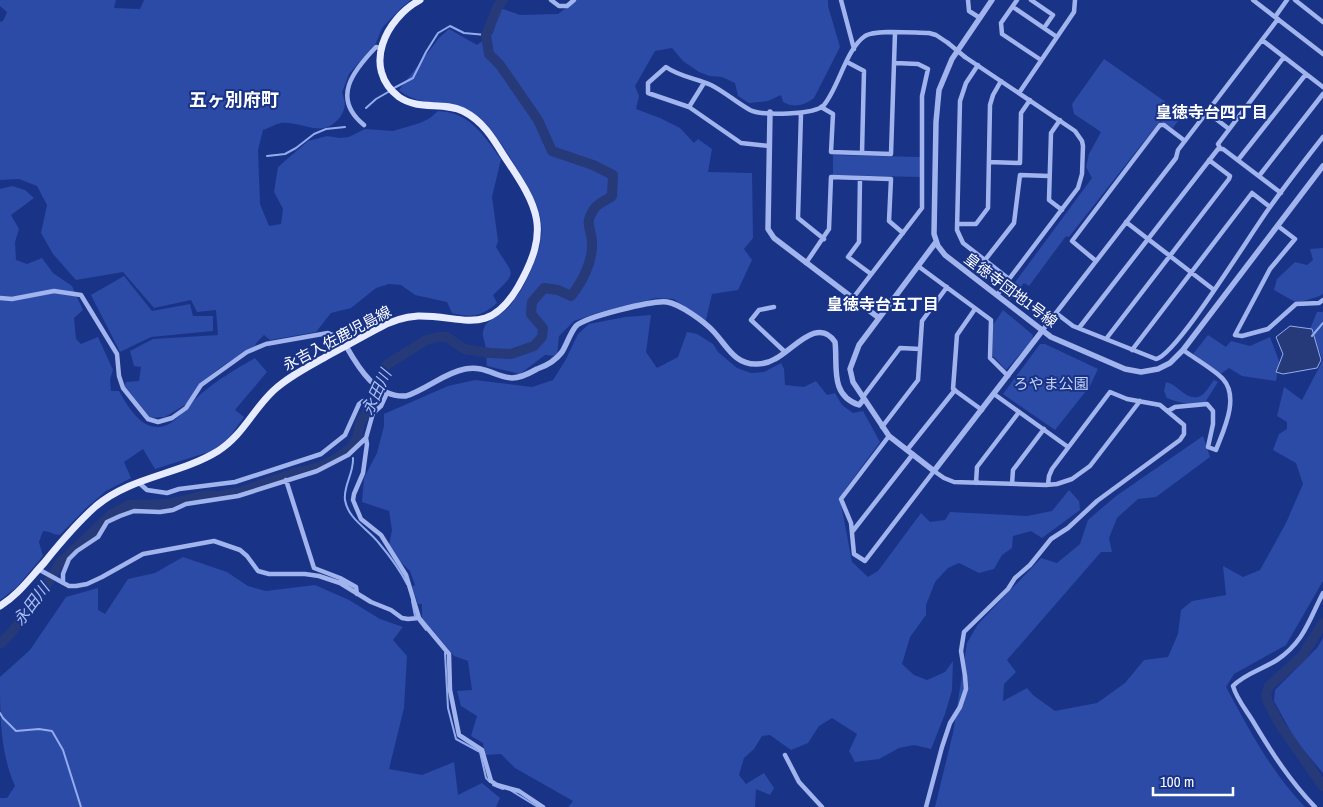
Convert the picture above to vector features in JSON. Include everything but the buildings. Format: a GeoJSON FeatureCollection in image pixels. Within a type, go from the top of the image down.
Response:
{"type":"FeatureCollection","features":[{"type":"Feature","properties":{"kind":"main road"},"geometry":{"type":"LineString","coordinates":[[380,52],[383,40],[396,22],[409,8],[420,0]]}},
{"type":"Feature","properties":{"kind":"main road","name":"永吉入佐鹿児島線"},"geometry":{"type":"LineString","coordinates":[[0,606],[41,570],[63,540],[96,506],[113,493],[217,452],[240,433],[272,392],[302,370],[392,321],[404,318],[427,317],[470,322],[491,316],[507,302],[516,290],[533,260],[538,230],[533,205],[517,174],[487,130],[473,117],[461,110],[445,106],[426,106],[411,103],[392,90],[382,74],[380,52]]}},
{"type":"Feature","properties":{"kind":"street"},"geometry":{"type":"LineString","coordinates":[[551,0],[559,6],[567,6],[574,0]]}},
{"type":"Feature","properties":{"kind":"street"},"geometry":{"type":"LineString","coordinates":[[841,0],[854,49]]}},
{"type":"Feature","properties":{"kind":"street"},"geometry":{"type":"LineString","coordinates":[[968,0],[969,11],[980,18]]}},
{"type":"Feature","properties":{"kind":"street"},"geometry":{"type":"LineString","coordinates":[[992,0],[952,59],[939,90],[936,122],[933,221],[936,242],[859,345],[850,369],[853,382],[889,436],[934,472],[949,481],[976,483],[1048,484],[1064,482],[1085,471],[1140,401]]}},
{"type":"Feature","properties":{"kind":"street"},"geometry":{"type":"LineString","coordinates":[[1017,0],[1001,23],[1002,34],[1041,60]]}},
{"type":"Feature","properties":{"kind":"street"},"geometry":{"type":"LineString","coordinates":[[1031,0],[1053,15],[1044,28]]}},
{"type":"Feature","properties":{"kind":"street"},"geometry":{"type":"LineString","coordinates":[[1019,93],[1074,12],[1075,0]]}},
{"type":"Feature","properties":{"kind":"street"},"geometry":{"type":"LineString","coordinates":[[1253,0],[1323,54]]}},
{"type":"Feature","properties":{"kind":"street"},"geometry":{"type":"LineString","coordinates":[[889,436],[841,499],[851,523],[854,554],[866,561],[1176,158],[1178,150],[1184,141],[1262,40],[1287,0]]}},
{"type":"Feature","properties":{"kind":"street"},"geometry":{"type":"LineString","coordinates":[[1295,0],[1323,22]]}},
{"type":"Feature","properties":{"kind":"street"},"geometry":{"type":"LineString","coordinates":[[1012,6],[1057,37]]}},
{"type":"Feature","properties":{"kind":"street"},"geometry":{"type":"LineString","coordinates":[[821,107],[833,114],[832,152],[892,154],[895,33]]}},
{"type":"Feature","properties":{"kind":"street"},"geometry":{"type":"LineString","coordinates":[[769,146],[741,143],[689,107],[648,93],[648,83],[665,66],[677,74],[713,86],[752,111],[802,113],[814,111],[826,102],[854,49],[860,40],[870,34],[933,34],[948,43],[1076,131],[1083,146],[1080,185],[997,295]]}},
{"type":"Feature","properties":{"kind":"street"},"geometry":{"type":"LineString","coordinates":[[1262,40],[1323,87]]}},
{"type":"Feature","properties":{"kind":"street"},"geometry":{"type":"LineString","coordinates":[[364,125],[356,118],[349,106],[348,85],[359,65],[370,53],[376,47],[380,52]]}},
{"type":"Feature","properties":{"kind":"street"},"geometry":{"type":"LineString","coordinates":[[1220,148],[1218,144],[1284,57]]}},
{"type":"Feature","properties":{"kind":"street"},"geometry":{"type":"LineString","coordinates":[[847,62],[864,71],[862,153]]}},
{"type":"Feature","properties":{"kind":"street"},"geometry":{"type":"LineString","coordinates":[[853,298],[922,208],[922,96],[928,69],[918,64],[894,63]]}},
{"type":"Feature","properties":{"kind":"street"},"geometry":{"type":"LineString","coordinates":[[978,65],[966,83],[960,101],[957,230],[960,239],[1009,279]]}},
{"type":"Feature","properties":{"kind":"street"},"geometry":{"type":"LineString","coordinates":[[1238,160],[1306,74]]}},
{"type":"Feature","properties":{"kind":"street"},"geometry":{"type":"LineString","coordinates":[[957,224],[976,224],[988,208],[990,105],[993,95],[1002,81]]}},
{"type":"Feature","properties":{"kind":"street"},"geometry":{"type":"LineString","coordinates":[[689,107],[704,83]]}},
{"type":"Feature","properties":{"kind":"street"},"geometry":{"type":"LineString","coordinates":[[1259,176],[1323,94]]}},
{"type":"Feature","properties":{"kind":"street"},"geometry":{"type":"LineString","coordinates":[[989,162],[1020,163],[1021,113],[1030,100]]}},
{"type":"Feature","properties":{"kind":"street"},"geometry":{"type":"LineString","coordinates":[[770,112],[768,230],[774,238],[879,318]]}},
{"type":"Feature","properties":{"kind":"street"},"geometry":{"type":"LineString","coordinates":[[1207,112],[1229,129]]}},
{"type":"Feature","properties":{"kind":"street"},"geometry":{"type":"LineString","coordinates":[[802,113],[798,218],[824,239]]}},
{"type":"Feature","properties":{"kind":"street"},"geometry":{"type":"LineString","coordinates":[[1060,120],[1051,133],[1049,200],[1062,210]]}},
{"type":"Feature","properties":{"kind":"street"},"geometry":{"type":"LineString","coordinates":[[1096,261],[1072,241],[1160,125],[1164,125],[1184,141]]}},
{"type":"Feature","properties":{"kind":"street"},"geometry":{"type":"LineString","coordinates":[[1056,312],[1074,326],[1132,350],[1156,359],[1163,356],[1172,348],[1280,193],[1323,137]]}},
{"type":"Feature","properties":{"kind":"street"},"geometry":{"type":"LineString","coordinates":[[1220,148],[1280,193]]}},
{"type":"Feature","properties":{"kind":"street"},"geometry":{"type":"LineString","coordinates":[[1079,328],[1220,148]]}},
{"type":"Feature","properties":{"kind":"street"},"geometry":{"type":"LineString","coordinates":[[1106,339],[1230,176],[1209,160]]}},
{"type":"Feature","properties":{"kind":"street","name":"皇徳寺団地1号線"},"geometry":{"type":"LineString","coordinates":[[936,242],[945,255],[1042,331],[1061,342],[1134,371],[1158,370],[1170,363],[1183,350],[1323,168]]}},
{"type":"Feature","properties":{"kind":"street"},"geometry":{"type":"LineString","coordinates":[[986,260],[1014,223],[1020,175],[1050,176]]}},
{"type":"Feature","properties":{"kind":"street"},"geometry":{"type":"LineString","coordinates":[[806,263],[829,229],[831,178],[891,179],[889,221],[903,233]]}},
{"type":"Feature","properties":{"kind":"street"},"geometry":{"type":"LineString","coordinates":[[860,178],[859,242],[848,257],[871,274]]}},
{"type":"Feature","properties":{"kind":"street"},"geometry":{"type":"LineString","coordinates":[[1132,350],[1252,193],[1270,207]]}},
{"type":"Feature","properties":{"kind":"street"},"geometry":{"type":"LineString","coordinates":[[1126,222],[1214,290]]}},
{"type":"Feature","properties":{"kind":"street"},"geometry":{"type":"LineString","coordinates":[[1278,226],[1294,239],[1270,269],[1235,334],[1242,336],[1264,331],[1296,304],[1319,303],[1323,300]]}},
{"type":"Feature","properties":{"kind":"street"},"geometry":{"type":"LineString","coordinates":[[918,266],[991,320],[990,358],[1008,376]]}},
{"type":"Feature","properties":{"kind":"street"},"geometry":{"type":"LineString","coordinates":[[882,427],[918,380],[922,321],[947,287]]}},
{"type":"Feature","properties":{"kind":"street"},"geometry":{"type":"LineString","coordinates":[[0,298],[12,299],[54,291],[81,295],[117,354],[119,376],[123,388],[148,419],[153,422],[163,421],[186,408],[201,385],[247,352],[266,344],[328,333],[340,338],[368,378],[380,389],[388,394],[399,396],[414,394],[454,373],[468,368],[482,368],[505,376],[517,377],[538,369],[556,359],[573,331],[583,321],[626,308],[662,302],[676,304],[712,329],[734,357],[747,363],[764,363],[776,359],[812,333],[820,331],[826,333],[835,342],[837,382],[848,397],[859,405],[900,348],[920,349]]}},
{"type":"Feature","properties":{"kind":"street"},"geometry":{"type":"LineString","coordinates":[[774,307],[759,310],[751,320],[785,352]]}},
{"type":"Feature","properties":{"kind":"street"},"geometry":{"type":"LineString","coordinates":[[975,308],[957,335],[953,389],[982,410]]}},
{"type":"Feature","properties":{"kind":"street"},"geometry":{"type":"LineString","coordinates":[[1168,412],[1175,407],[1207,404],[1213,411],[1208,446],[1216,450],[1227,418],[1230,400],[1229,392],[1224,380],[1183,350]]}},
{"type":"Feature","properties":{"kind":"street"},"geometry":{"type":"LineString","coordinates":[[907,450],[955,390]]}},
{"type":"Feature","properties":{"kind":"street"},"geometry":{"type":"LineString","coordinates":[[926,807],[950,723],[960,707],[966,690],[961,651],[964,632],[1008,588],[1015,578],[1030,565],[1051,538],[1068,528],[1097,500],[1180,440],[1184,434],[1184,425],[1156,404],[1110,392],[1052,469],[1048,484]]}},
{"type":"Feature","properties":{"kind":"street"},"geometry":{"type":"LineString","coordinates":[[388,394],[381,406],[372,412],[366,438],[367,444],[363,473],[354,494],[355,507],[361,519],[380,535],[406,575],[419,618],[449,654],[450,690],[458,735],[482,750],[491,781],[497,785],[519,791],[543,807]]}},
{"type":"Feature","properties":{"kind":"street"},"geometry":{"type":"LineString","coordinates":[[994,394],[1068,447]]}},
{"type":"Feature","properties":{"kind":"street"},"geometry":{"type":"LineString","coordinates":[[138,482],[147,490],[167,493],[179,489],[235,482],[321,454],[346,435],[357,408],[363,401],[372,412]]}},
{"type":"Feature","properties":{"kind":"street"},"geometry":{"type":"LineString","coordinates":[[976,483],[977,467],[1019,412]]}},
{"type":"Feature","properties":{"kind":"street"},"geometry":{"type":"LineString","coordinates":[[1012,484],[1013,470],[1044,430]]}},
{"type":"Feature","properties":{"kind":"street"},"geometry":{"type":"LineString","coordinates":[[60,582],[69,559],[77,551],[98,537],[107,522],[134,512],[173,510],[186,504],[238,496],[317,471],[348,455],[366,438]]}},
{"type":"Feature","properties":{"kind":"street"},"geometry":{"type":"LineString","coordinates":[[852,533],[912,454]]}},
{"type":"Feature","properties":{"kind":"street"},"geometry":{"type":"LineString","coordinates":[[286,480],[314,568],[340,578],[356,587],[357,594]]}},
{"type":"Feature","properties":{"kind":"street"},"geometry":{"type":"LineString","coordinates":[[41,570],[69,586],[87,584],[142,554],[214,541],[240,550],[258,571],[269,574],[320,576],[340,583],[402,618],[419,618]]}},
{"type":"Feature","properties":{"kind":"street"},"geometry":{"type":"LineString","coordinates":[[1315,807],[1292,782],[1267,746],[1242,706],[1233,686],[1242,678],[1276,661],[1295,645],[1323,593]]}},
{"type":"Feature","properties":{"kind":"street"},"geometry":{"type":"LineString","coordinates":[[785,755],[799,782],[822,807]]}},
{"type":"Feature","properties":{"kind":"green space"},"geometry":{"type":"Polygon","coordinates":[[[0,0],[116,0],[114,8],[140,9],[144,0],[411,0],[382,28],[376,43],[349,74],[342,92],[345,102],[344,110],[333,124],[327,127],[312,128],[281,123],[263,130],[258,150],[260,204],[269,226],[281,224],[283,209],[274,192],[278,167],[308,141],[327,136],[349,137],[365,129],[393,131],[420,123],[438,111],[449,112],[459,116],[468,121],[482,134],[501,159],[492,197],[498,241],[496,247],[511,272],[507,281],[493,295],[497,303],[481,314],[465,316],[452,313],[447,302],[415,295],[401,285],[389,284],[376,288],[351,308],[331,313],[316,332],[270,340],[264,335],[255,346],[221,367],[200,384],[188,403],[165,417],[148,418],[124,387],[126,382],[139,381],[141,367],[134,366],[130,351],[153,339],[218,335],[216,310],[197,312],[191,300],[154,308],[123,272],[76,280],[53,254],[41,233],[47,205],[37,186],[19,179],[0,180],[0,22],[3,21],[7,12],[0,6],[0,0]]]}},
{"type":"Feature","properties":{"kind":"green space"},"geometry":{"type":"Polygon","coordinates":[[[577,0],[828,0],[840,47],[814,98],[806,103],[795,105],[783,102],[781,95],[768,101],[749,103],[738,96],[735,83],[722,77],[710,76],[699,72],[683,61],[672,48],[655,51],[635,86],[639,96],[636,109],[680,128],[694,143],[698,139],[712,149],[708,172],[752,173],[753,238],[744,249],[752,260],[738,290],[712,294],[705,324],[674,299],[656,298],[597,313],[574,321],[559,336],[557,356],[545,355],[520,374],[487,366],[483,332],[489,321],[510,306],[523,288],[531,270],[541,240],[540,215],[536,203],[503,146],[480,118],[460,107],[419,100],[399,90],[439,38],[449,29],[477,45],[493,33],[500,8],[520,15],[558,14],[577,0]]]}},
{"type":"Feature","properties":{"kind":"green space"},"geometry":{"type":"Polygon","coordinates":[[[1104,59],[1183,114],[1173,128],[1160,121],[1069,237],[1066,236],[1029,286],[1024,283],[1010,300],[1005,296],[1092,178],[1086,167],[1089,154],[1101,132],[1074,114],[1072,104],[1104,59]]]}},
{"type":"Feature","properties":{"kind":"green space"},"geometry":{"type":"Polygon","coordinates":[[[833,155],[920,157],[920,177],[833,175],[833,155]]]}},
{"type":"Feature","properties":{"kind":"green space"},"geometry":{"type":"Polygon","coordinates":[[[12,186],[25,190],[34,198],[11,215],[19,229],[15,242],[16,260],[27,264],[42,258],[53,273],[72,286],[83,310],[74,318],[76,339],[81,344],[98,337],[113,370],[110,379],[111,391],[119,391],[132,411],[144,423],[159,427],[171,423],[207,389],[255,358],[267,372],[235,410],[244,417],[229,438],[212,451],[155,469],[143,449],[124,462],[131,478],[106,491],[85,509],[60,535],[43,531],[39,542],[43,556],[17,587],[0,600],[0,189],[12,186]]]}},
{"type":"Feature","properties":{"kind":"green space"},"geometry":{"type":"Polygon","coordinates":[[[1323,248],[1323,294],[1297,303],[1274,290],[1277,279],[1295,262],[1307,265],[1313,260],[1310,249],[1323,248]]]}},
{"type":"Feature","properties":{"kind":"green space"},"geometry":{"type":"Polygon","coordinates":[[[124,276],[152,311],[190,304],[193,316],[213,316],[213,331],[151,337],[120,352],[91,295],[124,276]]]}},
{"type":"Feature","properties":{"kind":"green space"},"geometry":{"type":"Polygon","coordinates":[[[1003,310],[1033,335],[1032,341],[1006,370],[993,356],[993,325],[1003,310]]]}},
{"type":"Feature","properties":{"kind":"green space"},"geometry":{"type":"Polygon","coordinates":[[[1317,312],[1323,312],[1323,360],[1310,329],[1317,312]]]}},
{"type":"Feature","properties":{"kind":"green space"},"geometry":{"type":"Polygon","coordinates":[[[651,315],[646,352],[657,368],[678,357],[687,332],[697,334],[713,344],[718,352],[737,368],[751,373],[764,372],[781,363],[784,369],[785,385],[804,387],[816,381],[827,395],[835,393],[842,405],[853,413],[863,411],[880,442],[844,491],[841,504],[852,562],[868,577],[878,571],[921,513],[930,522],[945,520],[950,512],[1027,516],[1052,511],[1069,490],[1079,501],[1080,510],[1042,538],[1031,531],[1013,536],[1012,548],[1002,555],[994,569],[979,573],[959,563],[948,568],[935,582],[926,605],[926,615],[910,637],[902,664],[914,675],[927,680],[945,672],[953,661],[952,690],[931,749],[914,745],[899,748],[879,759],[855,762],[849,751],[857,734],[832,718],[819,726],[808,743],[791,750],[770,735],[762,736],[754,749],[744,758],[739,775],[746,784],[764,773],[774,788],[770,795],[756,789],[755,807],[568,807],[573,801],[515,768],[501,754],[485,755],[483,743],[471,736],[477,716],[461,706],[457,691],[472,690],[468,661],[454,656],[422,618],[422,604],[418,604],[412,587],[415,585],[410,571],[388,550],[392,530],[389,511],[362,502],[364,478],[377,453],[384,426],[384,414],[448,386],[475,380],[532,387],[553,380],[578,334],[589,324],[625,317],[651,315]]]}},
{"type":"Feature","properties":{"kind":"green space"},"geometry":{"type":"Polygon","coordinates":[[[1208,335],[1226,347],[1231,341],[1250,346],[1270,337],[1279,361],[1276,381],[1242,376],[1229,368],[1219,375],[1193,354],[1208,335]]]}},
{"type":"Feature","properties":{"kind":"green space","name":"ろやま公園"},"geometry":{"type":"Polygon","coordinates":[[[1040,344],[1045,344],[1098,369],[1090,386],[1055,430],[1003,394],[1040,344]]]}},
{"type":"Feature","properties":{"kind":"green space"},"geometry":{"type":"Polygon","coordinates":[[[1323,360],[1323,581],[1286,645],[1234,674],[1226,687],[1271,765],[1305,807],[935,807],[953,733],[967,643],[978,624],[1041,558],[1057,563],[1080,544],[1088,520],[1116,496],[1203,436],[1210,457],[1156,497],[1138,499],[1117,518],[1109,538],[1112,552],[1101,552],[1007,660],[1016,672],[1004,684],[1003,701],[1027,688],[1033,695],[1055,711],[1097,703],[1125,683],[1144,660],[1168,657],[1178,634],[1181,610],[1192,601],[1226,595],[1223,566],[1243,577],[1260,570],[1286,523],[1303,484],[1296,463],[1273,450],[1279,434],[1287,429],[1287,422],[1277,416],[1284,387],[1302,400],[1323,360]]]}},
{"type":"Feature","properties":{"kind":"green space"},"geometry":{"type":"Polygon","coordinates":[[[1214,380],[1218,382],[1204,404],[1189,404],[1176,401],[1167,398],[1164,391],[1166,382],[1192,397],[1197,397],[1204,394],[1214,380]]]}},
{"type":"Feature","properties":{"kind":"green space"},"geometry":{"type":"Polygon","coordinates":[[[183,557],[227,572],[248,586],[266,591],[315,585],[349,600],[380,619],[403,627],[393,640],[407,656],[404,708],[389,769],[422,775],[454,762],[458,795],[482,783],[500,798],[496,807],[0,807],[0,798],[7,798],[15,786],[6,760],[4,747],[0,677],[30,650],[66,597],[98,588],[98,610],[105,614],[128,579],[155,573],[183,557]]]}},
{"type":"Feature","properties":{"kind":"green space"},"geometry":{"type":"Polygon","coordinates":[[[1323,638],[1323,773],[1296,741],[1274,701],[1275,690],[1317,648],[1323,638]]]}},
{"type":"Feature","properties":{"kind":"shaded area"},"geometry":{"type":"Polygon","coordinates":[[[1290,326],[1312,329],[1321,360],[1317,368],[1283,374],[1276,372],[1283,354],[1276,337],[1290,326]]]}},
{"type":"Feature","properties":{"kind":"waterway","name":"永田川"},"geometry":{"type":"LineString","coordinates":[[0,644],[11,633],[43,591],[59,564],[112,514],[129,505],[168,504],[207,495],[218,496],[240,492],[295,473],[320,467],[337,458],[352,447],[357,438],[360,423],[373,402],[386,365],[426,340],[447,337],[464,349],[511,354],[534,346],[542,337],[543,328],[531,314],[532,302],[544,288],[558,290],[571,296],[579,284],[591,256],[592,242],[589,218],[595,207],[612,196],[613,175],[593,165],[552,151],[538,120],[500,65],[489,54],[486,35],[498,6],[503,0]]}},
{"type":"Feature","properties":{"kind":"waterway"},"geometry":{"type":"LineString","coordinates":[[394,88],[413,78],[438,33],[450,26],[464,33],[486,35]]}},
{"type":"Feature","properties":{"kind":"waterway"},"geometry":{"type":"LineString","coordinates":[[366,108],[376,99],[390,91]]}},
{"type":"Feature","properties":{"kind":"waterway"},"geometry":{"type":"LineString","coordinates":[[267,156],[285,154],[314,134],[326,129],[345,127]]}},
{"type":"Feature","properties":{"kind":"waterway"},"geometry":{"type":"LineString","coordinates":[[1312,336],[1323,323]]}},
{"type":"Feature","properties":{"kind":"waterway"},"geometry":{"type":"LineString","coordinates":[[353,458],[345,495],[347,507],[354,518],[374,537],[386,552],[407,584]]}},
{"type":"Feature","properties":{"kind":"waterway"},"geometry":{"type":"LineString","coordinates":[[412,601],[415,616]]}},
{"type":"Feature","properties":{"kind":"waterway"},"geometry":{"type":"LineString","coordinates":[[419,621],[426,630]]}},
{"type":"Feature","properties":{"kind":"waterway"},"geometry":{"type":"LineString","coordinates":[[1323,623],[1303,655],[1269,686],[1266,695],[1280,725],[1323,786]]}},
{"type":"Feature","properties":{"kind":"waterway"},"geometry":{"type":"LineString","coordinates":[[445,653],[448,708],[456,739],[480,752],[486,778],[490,782]]}},
{"type":"Feature","properties":{"kind":"waterway"},"geometry":{"type":"LineString","coordinates":[[0,713],[16,731],[39,729],[52,731],[63,750],[81,807]]}},
{"type":"Feature","properties":{"kind":"waterway"},"geometry":{"type":"LineString","coordinates":[[493,785],[503,789]]}},
{"type":"Feature","properties":{"kind":"waterway"},"geometry":{"type":"LineString","coordinates":[[510,790],[538,807]]}},
{"type":"Feature","properties":{"kind":"district","name":"五ヶ別府町"},"geometry":{"type":"Point","coordinates":[234,99]}},
{"type":"Feature","properties":{"kind":"district","name":"皇徳寺台四丁目"},"geometry":{"type":"Point","coordinates":[1212,112]}},
{"type":"Feature","properties":{"kind":"district","name":"皇徳寺台五丁目"},"geometry":{"type":"Point","coordinates":[883,304]}}]}
